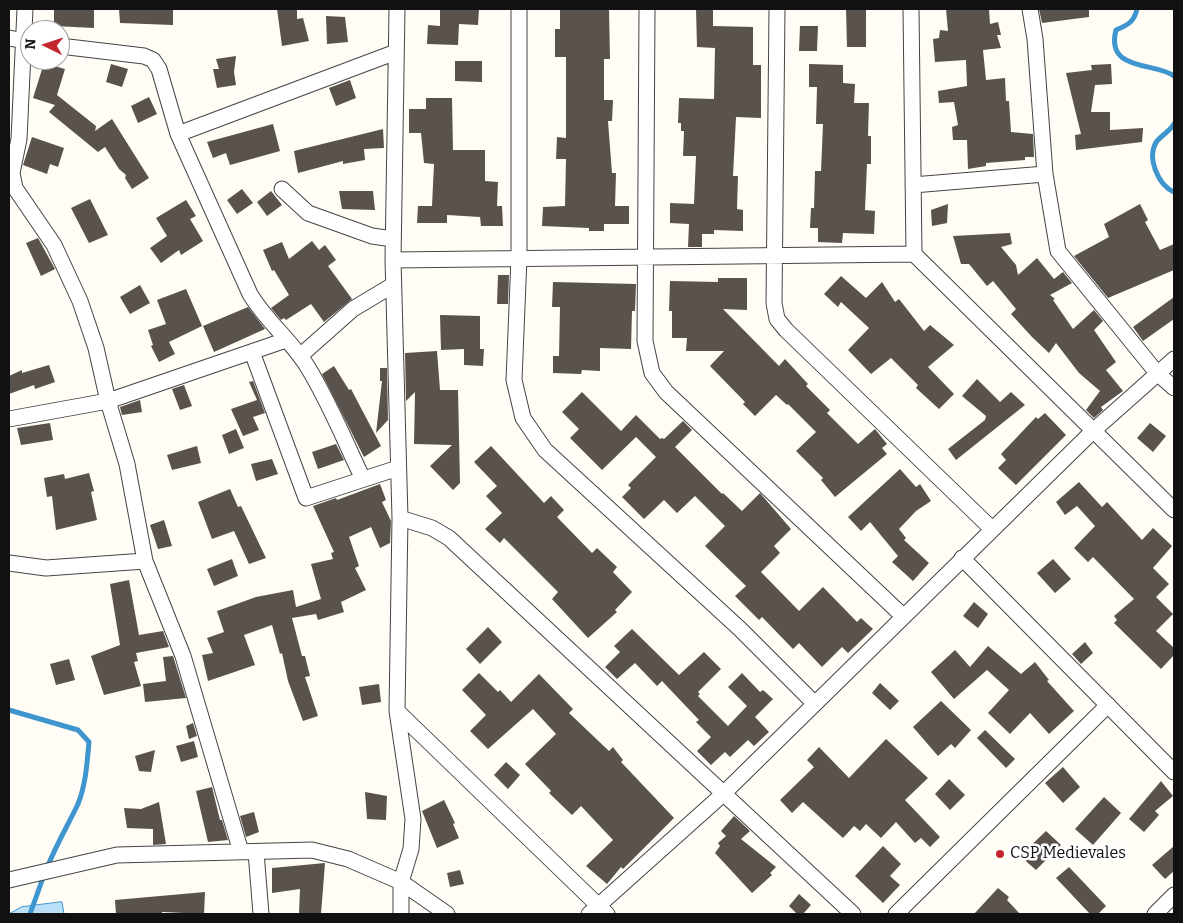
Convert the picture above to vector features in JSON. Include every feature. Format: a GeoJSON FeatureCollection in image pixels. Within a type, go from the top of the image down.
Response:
{"type":"FeatureCollection","features":[{"type":"Feature","properties":{"kind":"street"},"geometry":{"type":"LineString","coordinates":[[397,9],[393,240],[400,518],[397,711],[413,819],[410,849],[401,882],[401,914]]}},
{"type":"Feature","properties":{"kind":"street"},"geometry":{"type":"LineString","coordinates":[[519,9],[519,258],[514,380],[523,418],[545,450],[740,629],[814,703]]}},
{"type":"Feature","properties":{"kind":"street"},"geometry":{"type":"LineString","coordinates":[[647,9],[645,341],[652,373],[666,392],[903,616]]}},
{"type":"Feature","properties":{"kind":"street"},"geometry":{"type":"LineString","coordinates":[[778,9],[774,303],[778,319],[786,330],[992,529]]}},
{"type":"Feature","properties":{"kind":"street"},"geometry":{"type":"LineString","coordinates":[[911,9],[914,254],[1174,510]]}},
{"type":"Feature","properties":{"kind":"street"},"geometry":{"type":"LineString","coordinates":[[1030,9],[1035,39],[1045,174],[1058,251],[1157,373],[1174,388]]}},
{"type":"Feature","properties":{"kind":"street"},"geometry":{"type":"LineString","coordinates":[[70,47],[144,56],[154,60],[159,69],[178,134],[250,294],[262,315],[300,356],[320,389],[362,479]]}},
{"type":"Feature","properties":{"kind":"street"},"geometry":{"type":"LineString","coordinates":[[178,134],[396,52]]}},
{"type":"Feature","properties":{"kind":"street"},"geometry":{"type":"LineString","coordinates":[[24,70],[14,139],[12,173],[15,203],[36,216],[54,245],[80,301],[96,348],[108,401],[127,464],[145,561],[183,656],[248,852],[261,914]]}},
{"type":"Feature","properties":{"kind":"street"},"geometry":{"type":"LineString","coordinates":[[913,185],[1045,174]]}},
{"type":"Feature","properties":{"kind":"street"},"geometry":{"type":"LineString","coordinates":[[282,189],[308,213],[372,236],[393,240]]}},
{"type":"Feature","properties":{"kind":"street"},"geometry":{"type":"LineString","coordinates":[[393,260],[914,254]]}},
{"type":"Feature","properties":{"kind":"street"},"geometry":{"type":"LineString","coordinates":[[300,356],[353,309],[393,285]]}},
{"type":"Feature","properties":{"kind":"street"},"geometry":{"type":"LineString","coordinates":[[9,418],[108,401],[286,340]]}},
{"type":"Feature","properties":{"kind":"street"},"geometry":{"type":"LineString","coordinates":[[252,352],[306,498],[398,468]]}},
{"type":"Feature","properties":{"kind":"street"},"geometry":{"type":"LineString","coordinates":[[397,711],[598,912],[722,795],[1093,431],[1174,359]]}},
{"type":"Feature","properties":{"kind":"street"},"geometry":{"type":"LineString","coordinates":[[400,518],[432,528],[449,538],[722,795],[852,914]]}},
{"type":"Feature","properties":{"kind":"street"},"geometry":{"type":"LineString","coordinates":[[962,558],[1174,772]]}},
{"type":"Feature","properties":{"kind":"street"},"geometry":{"type":"LineString","coordinates":[[9,564],[46,568],[145,561]]}},
{"type":"Feature","properties":{"kind":"street"},"geometry":{"type":"LineString","coordinates":[[896,914],[1108,705]]}},
{"type":"Feature","properties":{"kind":"street"},"geometry":{"type":"LineString","coordinates":[[9,880],[117,855],[312,850],[329,853],[401,882],[447,914]]}},
{"type":"Feature","properties":{"kind":"street"},"geometry":{"type":"LineString","coordinates":[[1156,914],[1174,895]]}},
{"type":"Feature","properties":{"kind":"water"},"geometry":{"type":"Polygon","coordinates":[[[62,902],[64,914],[9,914],[21,907],[62,902]]]}},
{"type":"Feature","properties":{"kind":"building"},"geometry":{"type":"Polygon","coordinates":[[[54,9],[94,9],[94,28],[70,27],[70,20],[54,20],[54,9]]]}},
{"type":"Feature","properties":{"kind":"building"},"geometry":{"type":"Polygon","coordinates":[[[119,9],[173,9],[173,25],[120,23],[119,9]]]}},
{"type":"Feature","properties":{"kind":"building"},"geometry":{"type":"Polygon","coordinates":[[[277,9],[297,9],[297,19],[303,18],[309,41],[282,46],[277,9]]]}},
{"type":"Feature","properties":{"kind":"building"},"geometry":{"type":"Polygon","coordinates":[[[440,9],[479,9],[478,25],[459,24],[458,45],[427,44],[428,25],[440,26],[440,9]]]}},
{"type":"Feature","properties":{"kind":"building"},"geometry":{"type":"Polygon","coordinates":[[[560,9],[609,9],[610,59],[604,59],[604,100],[613,100],[612,121],[608,121],[612,173],[616,173],[615,206],[629,206],[629,224],[604,224],[604,231],[589,231],[589,228],[542,226],[543,207],[565,206],[566,159],[556,159],[557,137],[566,138],[566,57],[555,57],[555,29],[560,29],[560,9]]]}},
{"type":"Feature","properties":{"kind":"building"},"geometry":{"type":"Polygon","coordinates":[[[696,9],[713,9],[713,26],[753,27],[753,65],[761,65],[761,118],[736,117],[733,176],[738,176],[737,209],[743,210],[743,231],[714,230],[714,234],[702,234],[702,247],[688,247],[689,224],[670,223],[670,203],[694,204],[696,156],[683,156],[684,131],[681,131],[681,123],[678,123],[679,98],[714,99],[715,48],[697,47],[696,9]]]}},
{"type":"Feature","properties":{"kind":"building"},"geometry":{"type":"Polygon","coordinates":[[[846,9],[866,9],[866,47],[847,47],[846,9]]]}},
{"type":"Feature","properties":{"kind":"building"},"geometry":{"type":"Polygon","coordinates":[[[946,9],[989,9],[990,24],[998,22],[1001,35],[997,35],[1001,48],[983,50],[986,80],[1005,78],[1006,101],[1009,101],[1011,132],[1033,134],[1034,157],[1025,157],[1025,160],[986,163],[986,166],[968,169],[967,140],[953,140],[952,127],[958,125],[954,102],[939,103],[938,91],[967,86],[966,60],[935,62],[933,39],[939,38],[940,30],[948,31],[946,9]]]}},
{"type":"Feature","properties":{"kind":"building"},"geometry":{"type":"Polygon","coordinates":[[[1039,9],[1089,9],[1089,17],[1042,23],[1039,9]]]}},
{"type":"Feature","properties":{"kind":"building"},"geometry":{"type":"Polygon","coordinates":[[[326,16],[345,17],[348,42],[327,44],[326,16]]]}},
{"type":"Feature","properties":{"kind":"building"},"geometry":{"type":"Polygon","coordinates":[[[800,26],[818,26],[817,51],[799,51],[800,26]]]}},
{"type":"Feature","properties":{"kind":"building"},"geometry":{"type":"Polygon","coordinates":[[[236,56],[234,72],[236,85],[217,88],[213,69],[219,69],[216,59],[236,56]]]}},
{"type":"Feature","properties":{"kind":"building"},"geometry":{"type":"Polygon","coordinates":[[[455,61],[482,61],[482,82],[455,81],[455,61]]]}},
{"type":"Feature","properties":{"kind":"building"},"geometry":{"type":"Polygon","coordinates":[[[111,64],[128,69],[122,87],[106,82],[111,64]]]}},
{"type":"Feature","properties":{"kind":"building"},"geometry":{"type":"Polygon","coordinates":[[[809,64],[843,65],[843,83],[855,84],[854,103],[869,103],[868,136],[871,136],[871,164],[867,164],[865,210],[875,211],[874,234],[843,233],[842,243],[818,242],[818,228],[810,228],[811,208],[814,208],[815,171],[821,171],[823,124],[816,124],[817,87],[809,87],[809,64]]]}},
{"type":"Feature","properties":{"kind":"building"},"geometry":{"type":"Polygon","coordinates":[[[1111,64],[1112,84],[1095,85],[1091,112],[1110,112],[1110,130],[1143,128],[1142,142],[1076,150],[1075,135],[1081,134],[1066,73],[1092,70],[1091,65],[1111,64]]]}},
{"type":"Feature","properties":{"kind":"building"},"geometry":{"type":"Polygon","coordinates":[[[42,70],[65,70],[57,95],[96,126],[95,131],[112,119],[149,178],[132,189],[125,178],[126,175],[119,169],[105,147],[98,152],[49,112],[55,105],[33,98],[42,70]]]}},
{"type":"Feature","properties":{"kind":"building"},"geometry":{"type":"Polygon","coordinates":[[[350,80],[356,98],[336,106],[329,88],[350,80]]]}},
{"type":"Feature","properties":{"kind":"building"},"geometry":{"type":"Polygon","coordinates":[[[149,97],[157,114],[138,123],[131,106],[149,97]]]}},
{"type":"Feature","properties":{"kind":"building"},"geometry":{"type":"Polygon","coordinates":[[[426,98],[452,98],[453,150],[485,150],[485,181],[498,182],[497,206],[502,206],[503,226],[481,226],[480,217],[447,215],[447,223],[417,223],[418,206],[432,206],[434,164],[424,163],[421,133],[409,133],[409,109],[426,109],[426,98]]]}},
{"type":"Feature","properties":{"kind":"building"},"geometry":{"type":"Polygon","coordinates":[[[273,124],[280,151],[230,165],[226,153],[213,158],[207,142],[273,124]]]}},
{"type":"Feature","properties":{"kind":"building"},"geometry":{"type":"Polygon","coordinates":[[[383,129],[384,148],[364,149],[365,160],[343,164],[343,161],[298,173],[294,151],[383,129]]]}},
{"type":"Feature","properties":{"kind":"building"},"geometry":{"type":"Polygon","coordinates":[[[32,137],[64,148],[58,167],[50,164],[47,174],[23,165],[32,137]]]}},
{"type":"Feature","properties":{"kind":"building"},"geometry":{"type":"Polygon","coordinates":[[[242,189],[253,203],[237,214],[227,200],[242,189]]]}},
{"type":"Feature","properties":{"kind":"building"},"geometry":{"type":"Polygon","coordinates":[[[271,191],[282,205],[267,216],[257,202],[271,191]]]}},
{"type":"Feature","properties":{"kind":"building"},"geometry":{"type":"Polygon","coordinates":[[[339,191],[373,191],[375,210],[342,209],[339,191]]]}},
{"type":"Feature","properties":{"kind":"building"},"geometry":{"type":"Polygon","coordinates":[[[90,199],[108,235],[89,243],[71,208],[90,199]]]}},
{"type":"Feature","properties":{"kind":"building"},"geometry":{"type":"Polygon","coordinates":[[[186,200],[196,216],[190,219],[203,241],[181,255],[179,250],[161,263],[150,248],[167,236],[156,218],[186,200]]]}},
{"type":"Feature","properties":{"kind":"building"},"geometry":{"type":"Polygon","coordinates":[[[948,204],[947,223],[932,226],[931,210],[948,204]]]}},
{"type":"Feature","properties":{"kind":"building"},"geometry":{"type":"Polygon","coordinates":[[[1140,204],[1148,220],[1145,222],[1160,250],[1174,244],[1174,270],[1108,298],[1074,256],[1109,237],[1104,224],[1140,204]]]}},
{"type":"Feature","properties":{"kind":"building"},"geometry":{"type":"Polygon","coordinates":[[[1010,233],[1012,244],[1001,247],[1016,265],[1018,275],[1037,258],[1054,279],[1063,272],[1072,283],[1050,295],[1055,299],[1053,300],[1073,329],[1094,310],[1103,321],[1094,330],[1116,362],[1106,370],[1123,391],[1101,407],[1103,410],[1094,418],[1086,410],[1100,391],[1079,373],[1056,343],[1049,353],[1032,337],[1011,314],[1016,309],[993,281],[987,286],[969,264],[961,264],[953,236],[1010,233]]]}},
{"type":"Feature","properties":{"kind":"building"},"geometry":{"type":"Polygon","coordinates":[[[38,238],[55,269],[41,276],[26,243],[38,238]]]}},
{"type":"Feature","properties":{"kind":"building"},"geometry":{"type":"Polygon","coordinates":[[[312,241],[319,250],[325,245],[336,260],[328,266],[352,299],[324,322],[311,304],[286,320],[284,318],[281,320],[271,308],[289,295],[274,270],[272,271],[263,250],[282,242],[289,259],[312,241]]]}},
{"type":"Feature","properties":{"kind":"building"},"geometry":{"type":"Polygon","coordinates":[[[498,275],[509,275],[508,304],[497,304],[498,275]]]}},
{"type":"Feature","properties":{"kind":"building"},"geometry":{"type":"Polygon","coordinates":[[[841,276],[866,298],[882,282],[895,302],[899,299],[924,331],[930,325],[954,345],[928,367],[954,394],[939,409],[916,388],[918,385],[891,358],[871,374],[848,350],[869,328],[841,302],[838,307],[824,294],[841,276]]]}},
{"type":"Feature","properties":{"kind":"building"},"geometry":{"type":"Polygon","coordinates":[[[718,278],[747,278],[747,310],[723,309],[779,366],[785,359],[808,384],[806,386],[830,410],[827,413],[858,444],[875,429],[887,444],[882,448],[887,454],[835,497],[821,480],[823,478],[796,451],[816,432],[788,404],[776,395],[755,416],[743,404],[745,402],[710,366],[724,351],[686,351],[687,338],[672,338],[672,311],[669,311],[670,281],[718,282],[718,278]]]}},
{"type":"Feature","properties":{"kind":"building"},"geometry":{"type":"Polygon","coordinates":[[[553,282],[636,284],[635,311],[632,311],[631,349],[600,348],[600,371],[582,370],[581,374],[553,373],[553,356],[559,356],[560,307],[552,307],[553,282]]]}},
{"type":"Feature","properties":{"kind":"building"},"geometry":{"type":"Polygon","coordinates":[[[140,285],[150,303],[130,314],[120,297],[140,285]]]}},
{"type":"Feature","properties":{"kind":"building"},"geometry":{"type":"Polygon","coordinates":[[[186,289],[202,326],[169,342],[175,354],[159,362],[151,346],[153,345],[148,330],[166,324],[157,300],[186,289]]]}},
{"type":"Feature","properties":{"kind":"building"},"geometry":{"type":"Polygon","coordinates":[[[1174,297],[1174,319],[1143,341],[1133,327],[1174,297]]]}},
{"type":"Feature","properties":{"kind":"building"},"geometry":{"type":"Polygon","coordinates":[[[248,307],[265,329],[214,352],[203,326],[248,307]]]}},
{"type":"Feature","properties":{"kind":"building"},"geometry":{"type":"Polygon","coordinates":[[[440,315],[480,316],[480,349],[484,349],[483,366],[464,365],[464,349],[441,350],[440,315]]]}},
{"type":"Feature","properties":{"kind":"building"},"geometry":{"type":"Polygon","coordinates":[[[437,351],[440,390],[458,390],[460,483],[453,490],[430,466],[452,445],[414,444],[415,392],[406,401],[405,353],[437,351]]]}},
{"type":"Feature","properties":{"kind":"building"},"geometry":{"type":"Polygon","coordinates":[[[49,365],[55,382],[35,389],[34,385],[9,394],[9,376],[22,370],[22,373],[49,365]]]}},
{"type":"Feature","properties":{"kind":"building"},"geometry":{"type":"Polygon","coordinates":[[[334,366],[349,390],[351,389],[381,446],[364,457],[322,374],[334,366]]]}},
{"type":"Feature","properties":{"kind":"building"},"geometry":{"type":"Polygon","coordinates":[[[380,368],[387,368],[388,420],[376,433],[382,381],[380,381],[380,368]]]}},
{"type":"Feature","properties":{"kind":"building"},"geometry":{"type":"Polygon","coordinates":[[[977,379],[1000,402],[1011,392],[1025,405],[956,460],[948,449],[985,420],[986,416],[962,396],[977,379]]]}},
{"type":"Feature","properties":{"kind":"building"},"geometry":{"type":"Polygon","coordinates":[[[253,381],[265,413],[253,417],[259,430],[243,436],[231,409],[257,400],[249,382],[253,381]]]}},
{"type":"Feature","properties":{"kind":"building"},"geometry":{"type":"Polygon","coordinates":[[[184,385],[192,406],[180,410],[172,389],[184,385]]]}},
{"type":"Feature","properties":{"kind":"building"},"geometry":{"type":"Polygon","coordinates":[[[582,392],[621,431],[636,415],[660,439],[664,439],[683,421],[692,430],[675,447],[722,494],[742,511],[760,493],[791,529],[774,546],[780,553],[761,572],[799,611],[823,587],[857,622],[861,618],[873,629],[848,653],[842,647],[822,667],[799,643],[793,649],[762,617],[759,620],[735,596],[746,586],[705,546],[725,526],[695,496],[677,513],[664,500],[644,519],[622,497],[631,488],[628,485],[656,457],[636,437],[602,470],[570,438],[579,429],[562,412],[582,392]]]}},
{"type":"Feature","properties":{"kind":"building"},"geometry":{"type":"Polygon","coordinates":[[[140,400],[142,412],[122,415],[120,407],[140,400]]]}},
{"type":"Feature","properties":{"kind":"building"},"geometry":{"type":"Polygon","coordinates":[[[1045,413],[1066,435],[1016,485],[998,468],[1006,460],[1001,454],[1036,417],[1038,419],[1045,413]]]}},
{"type":"Feature","properties":{"kind":"building"},"geometry":{"type":"Polygon","coordinates":[[[50,423],[53,440],[21,445],[17,428],[50,423]]]}},
{"type":"Feature","properties":{"kind":"building"},"geometry":{"type":"Polygon","coordinates":[[[1150,423],[1166,436],[1153,452],[1137,438],[1150,423]]]}},
{"type":"Feature","properties":{"kind":"building"},"geometry":{"type":"Polygon","coordinates":[[[236,429],[244,448],[229,454],[222,435],[236,429]]]}},
{"type":"Feature","properties":{"kind":"building"},"geometry":{"type":"Polygon","coordinates":[[[336,444],[344,460],[318,469],[312,452],[336,444]]]}},
{"type":"Feature","properties":{"kind":"building"},"geometry":{"type":"Polygon","coordinates":[[[197,446],[201,463],[172,470],[167,455],[197,446]]]}},
{"type":"Feature","properties":{"kind":"building"},"geometry":{"type":"Polygon","coordinates":[[[491,446],[544,503],[551,496],[564,510],[557,517],[592,553],[597,548],[617,567],[613,572],[632,592],[615,610],[617,612],[588,638],[552,599],[558,592],[504,538],[500,543],[485,529],[502,513],[486,496],[497,486],[474,462],[491,446]]]}},
{"type":"Feature","properties":{"kind":"building"},"geometry":{"type":"Polygon","coordinates":[[[272,459],[278,474],[256,481],[251,464],[272,459]]]}},
{"type":"Feature","properties":{"kind":"building"},"geometry":{"type":"Polygon","coordinates":[[[900,469],[916,487],[920,484],[931,501],[916,511],[899,529],[906,538],[904,540],[929,563],[913,581],[892,562],[898,556],[870,522],[861,531],[848,517],[900,469]]]}},
{"type":"Feature","properties":{"kind":"building"},"geometry":{"type":"Polygon","coordinates":[[[89,473],[94,491],[91,492],[97,520],[56,530],[52,496],[47,497],[44,478],[64,474],[65,479],[89,473]]]}},
{"type":"Feature","properties":{"kind":"building"},"geometry":{"type":"Polygon","coordinates":[[[1079,482],[1102,507],[1107,502],[1142,540],[1153,528],[1172,546],[1153,568],[1169,584],[1156,597],[1173,614],[1156,631],[1174,648],[1174,655],[1161,669],[1114,623],[1117,620],[1114,616],[1134,599],[1093,557],[1088,562],[1074,548],[1095,526],[1077,506],[1065,515],[1056,502],[1079,482]]]}},
{"type":"Feature","properties":{"kind":"building"},"geometry":{"type":"Polygon","coordinates":[[[380,484],[386,500],[382,502],[391,521],[390,543],[380,548],[371,527],[349,537],[359,566],[355,568],[366,590],[341,602],[344,612],[318,620],[316,614],[292,618],[302,656],[305,656],[310,676],[305,677],[318,716],[303,721],[288,681],[282,653],[280,654],[272,625],[244,635],[255,665],[208,681],[202,655],[213,653],[207,638],[224,632],[217,611],[256,597],[293,590],[296,607],[321,599],[311,564],[333,559],[331,553],[334,552],[313,506],[336,498],[337,500],[380,484]]]}},
{"type":"Feature","properties":{"kind":"building"},"geometry":{"type":"Polygon","coordinates":[[[230,489],[238,507],[241,506],[266,558],[249,564],[234,531],[212,539],[198,502],[230,489]]]}},
{"type":"Feature","properties":{"kind":"building"},"geometry":{"type":"Polygon","coordinates":[[[164,520],[172,546],[158,549],[150,525],[164,520]]]}},
{"type":"Feature","properties":{"kind":"building"},"geometry":{"type":"Polygon","coordinates":[[[232,559],[238,576],[214,586],[207,569],[232,559]]]}},
{"type":"Feature","properties":{"kind":"building"},"geometry":{"type":"Polygon","coordinates":[[[1053,559],[1071,579],[1055,593],[1037,573],[1053,559]]]}},
{"type":"Feature","properties":{"kind":"building"},"geometry":{"type":"Polygon","coordinates":[[[129,580],[139,635],[163,631],[169,647],[136,653],[138,661],[134,662],[141,686],[104,695],[91,656],[120,645],[110,584],[129,580]]]}},
{"type":"Feature","properties":{"kind":"building"},"geometry":{"type":"Polygon","coordinates":[[[974,602],[988,614],[978,628],[963,616],[974,602]]]}},
{"type":"Feature","properties":{"kind":"building"},"geometry":{"type":"Polygon","coordinates":[[[488,627],[502,642],[480,664],[466,649],[488,627]]]}},
{"type":"Feature","properties":{"kind":"building"},"geometry":{"type":"Polygon","coordinates":[[[632,629],[679,675],[704,652],[721,669],[698,692],[700,694],[698,696],[728,726],[747,706],[728,687],[742,673],[760,692],[763,690],[773,699],[755,717],[769,732],[754,746],[748,740],[730,757],[725,752],[711,765],[697,751],[711,737],[696,722],[699,720],[662,681],[657,686],[635,663],[617,679],[605,667],[620,652],[614,646],[632,629]]]}},
{"type":"Feature","properties":{"kind":"building"},"geometry":{"type":"Polygon","coordinates":[[[1085,642],[1093,653],[1081,664],[1072,654],[1085,642]]]}},
{"type":"Feature","properties":{"kind":"building"},"geometry":{"type":"Polygon","coordinates":[[[988,646],[1021,674],[1035,662],[1049,680],[1047,681],[1074,711],[1049,734],[1030,713],[1010,734],[988,713],[1009,690],[987,670],[954,699],[931,672],[955,650],[970,667],[988,646]]]}},
{"type":"Feature","properties":{"kind":"building"},"geometry":{"type":"Polygon","coordinates":[[[173,656],[186,698],[145,702],[143,684],[166,681],[163,657],[173,656]]]}},
{"type":"Feature","properties":{"kind":"building"},"geometry":{"type":"Polygon","coordinates":[[[69,659],[75,680],[56,685],[50,664],[69,659]]]}},
{"type":"Feature","properties":{"kind":"building"},"geometry":{"type":"Polygon","coordinates":[[[479,673],[498,692],[500,690],[511,702],[539,674],[573,709],[569,713],[609,751],[613,747],[623,760],[621,762],[674,818],[623,869],[621,867],[607,884],[586,866],[613,840],[581,806],[572,815],[549,793],[551,791],[525,764],[556,734],[533,709],[488,749],[470,731],[486,715],[462,690],[479,673]]]}},
{"type":"Feature","properties":{"kind":"building"},"geometry":{"type":"Polygon","coordinates":[[[880,683],[899,701],[890,710],[872,693],[880,683]]]}},
{"type":"Feature","properties":{"kind":"building"},"geometry":{"type":"Polygon","coordinates":[[[379,684],[381,702],[362,705],[359,687],[379,684]]]}},
{"type":"Feature","properties":{"kind":"building"},"geometry":{"type":"Polygon","coordinates":[[[941,701],[971,730],[955,748],[951,744],[938,756],[913,727],[941,701]]]}},
{"type":"Feature","properties":{"kind":"building"},"geometry":{"type":"Polygon","coordinates":[[[193,723],[197,736],[189,739],[186,726],[193,723]]]}},
{"type":"Feature","properties":{"kind":"building"},"geometry":{"type":"Polygon","coordinates":[[[985,730],[1015,759],[1006,768],[977,738],[985,730]]]}},
{"type":"Feature","properties":{"kind":"building"},"geometry":{"type":"Polygon","coordinates":[[[886,739],[928,778],[905,800],[940,837],[930,847],[921,838],[915,843],[896,822],[881,838],[866,824],[860,831],[854,826],[843,838],[803,802],[792,813],[780,800],[814,767],[807,760],[819,747],[849,778],[886,739]]]}},
{"type":"Feature","properties":{"kind":"building"},"geometry":{"type":"Polygon","coordinates":[[[194,741],[198,757],[181,762],[176,746],[194,741]]]}},
{"type":"Feature","properties":{"kind":"building"},"geometry":{"type":"Polygon","coordinates":[[[155,750],[151,772],[139,771],[135,756],[155,750]]]}},
{"type":"Feature","properties":{"kind":"building"},"geometry":{"type":"Polygon","coordinates":[[[506,762],[520,775],[508,789],[494,775],[506,762]]]}},
{"type":"Feature","properties":{"kind":"building"},"geometry":{"type":"Polygon","coordinates":[[[1063,767],[1080,787],[1063,803],[1045,783],[1063,767]]]}},
{"type":"Feature","properties":{"kind":"building"},"geometry":{"type":"Polygon","coordinates":[[[949,779],[965,795],[950,810],[935,794],[949,779]]]}},
{"type":"Feature","properties":{"kind":"building"},"geometry":{"type":"Polygon","coordinates":[[[1161,781],[1173,796],[1155,811],[1159,815],[1144,832],[1129,819],[1161,781]]]}},
{"type":"Feature","properties":{"kind":"building"},"geometry":{"type":"Polygon","coordinates":[[[212,787],[220,820],[222,820],[228,840],[208,842],[196,791],[212,787]]]}},
{"type":"Feature","properties":{"kind":"building"},"geometry":{"type":"Polygon","coordinates":[[[365,792],[387,796],[386,820],[367,819],[365,792]]]}},
{"type":"Feature","properties":{"kind":"building"},"geometry":{"type":"Polygon","coordinates":[[[1104,797],[1121,813],[1093,845],[1075,829],[1104,797]]]}},
{"type":"Feature","properties":{"kind":"building"},"geometry":{"type":"Polygon","coordinates":[[[444,800],[455,823],[453,824],[459,838],[437,848],[422,811],[444,800]]]}},
{"type":"Feature","properties":{"kind":"building"},"geometry":{"type":"Polygon","coordinates":[[[159,802],[166,844],[153,845],[153,829],[127,828],[124,808],[141,809],[159,802]]]}},
{"type":"Feature","properties":{"kind":"building"},"geometry":{"type":"Polygon","coordinates":[[[254,812],[259,832],[246,837],[240,816],[254,812]]]}},
{"type":"Feature","properties":{"kind":"building"},"geometry":{"type":"Polygon","coordinates":[[[734,816],[750,831],[741,839],[776,867],[770,873],[772,875],[752,893],[715,853],[720,846],[718,843],[726,836],[721,831],[734,816]]]}},
{"type":"Feature","properties":{"kind":"building"},"geometry":{"type":"Polygon","coordinates":[[[1046,831],[1061,845],[1036,870],[1020,856],[1046,831]]]}},
{"type":"Feature","properties":{"kind":"building"},"geometry":{"type":"Polygon","coordinates":[[[883,846],[901,864],[890,876],[900,885],[883,903],[855,876],[883,846]]]}},
{"type":"Feature","properties":{"kind":"building"},"geometry":{"type":"Polygon","coordinates":[[[1174,846],[1174,871],[1165,879],[1152,865],[1174,846]]]}},
{"type":"Feature","properties":{"kind":"building"},"geometry":{"type":"Polygon","coordinates":[[[325,863],[321,914],[299,913],[300,889],[272,893],[272,868],[325,863]]]}},
{"type":"Feature","properties":{"kind":"building"},"geometry":{"type":"Polygon","coordinates":[[[1069,867],[1106,906],[1098,914],[1090,914],[1056,878],[1069,867]]]}},
{"type":"Feature","properties":{"kind":"building"},"geometry":{"type":"Polygon","coordinates":[[[460,870],[464,884],[450,887],[447,873],[460,870]]]}},
{"type":"Feature","properties":{"kind":"building"},"geometry":{"type":"Polygon","coordinates":[[[998,888],[1009,897],[1007,900],[1020,914],[974,914],[998,888]]]}},
{"type":"Feature","properties":{"kind":"building"},"geometry":{"type":"Polygon","coordinates":[[[205,892],[204,914],[162,912],[162,914],[116,914],[115,900],[205,892]]]}},
{"type":"Feature","properties":{"kind":"building"},"geometry":{"type":"Polygon","coordinates":[[[799,894],[811,905],[803,914],[797,914],[789,906],[799,894]]]}},
{"type":"Feature","properties":{"kind":"waterway"},"geometry":{"type":"LineString","coordinates":[[1137,9],[1130,22],[1116,30],[1115,43],[1118,53],[1134,64],[1166,72],[1174,76]]}},
{"type":"Feature","properties":{"kind":"waterway"},"geometry":{"type":"LineString","coordinates":[[1174,124],[1157,141],[1153,155],[1155,170],[1163,183],[1174,192]]}},
{"type":"Feature","properties":{"kind":"waterway"},"geometry":{"type":"LineString","coordinates":[[9,710],[78,730],[89,742],[86,773],[81,796],[47,868]]}},
{"type":"Feature","properties":{"kind":"waterway"},"geometry":{"type":"LineString","coordinates":[[30,914],[44,875]]}},
{"type":"Feature","properties":{"kind":"place","name":"CSP Medievales"},"geometry":{"type":"Point","coordinates":[1000,854]}}]}
